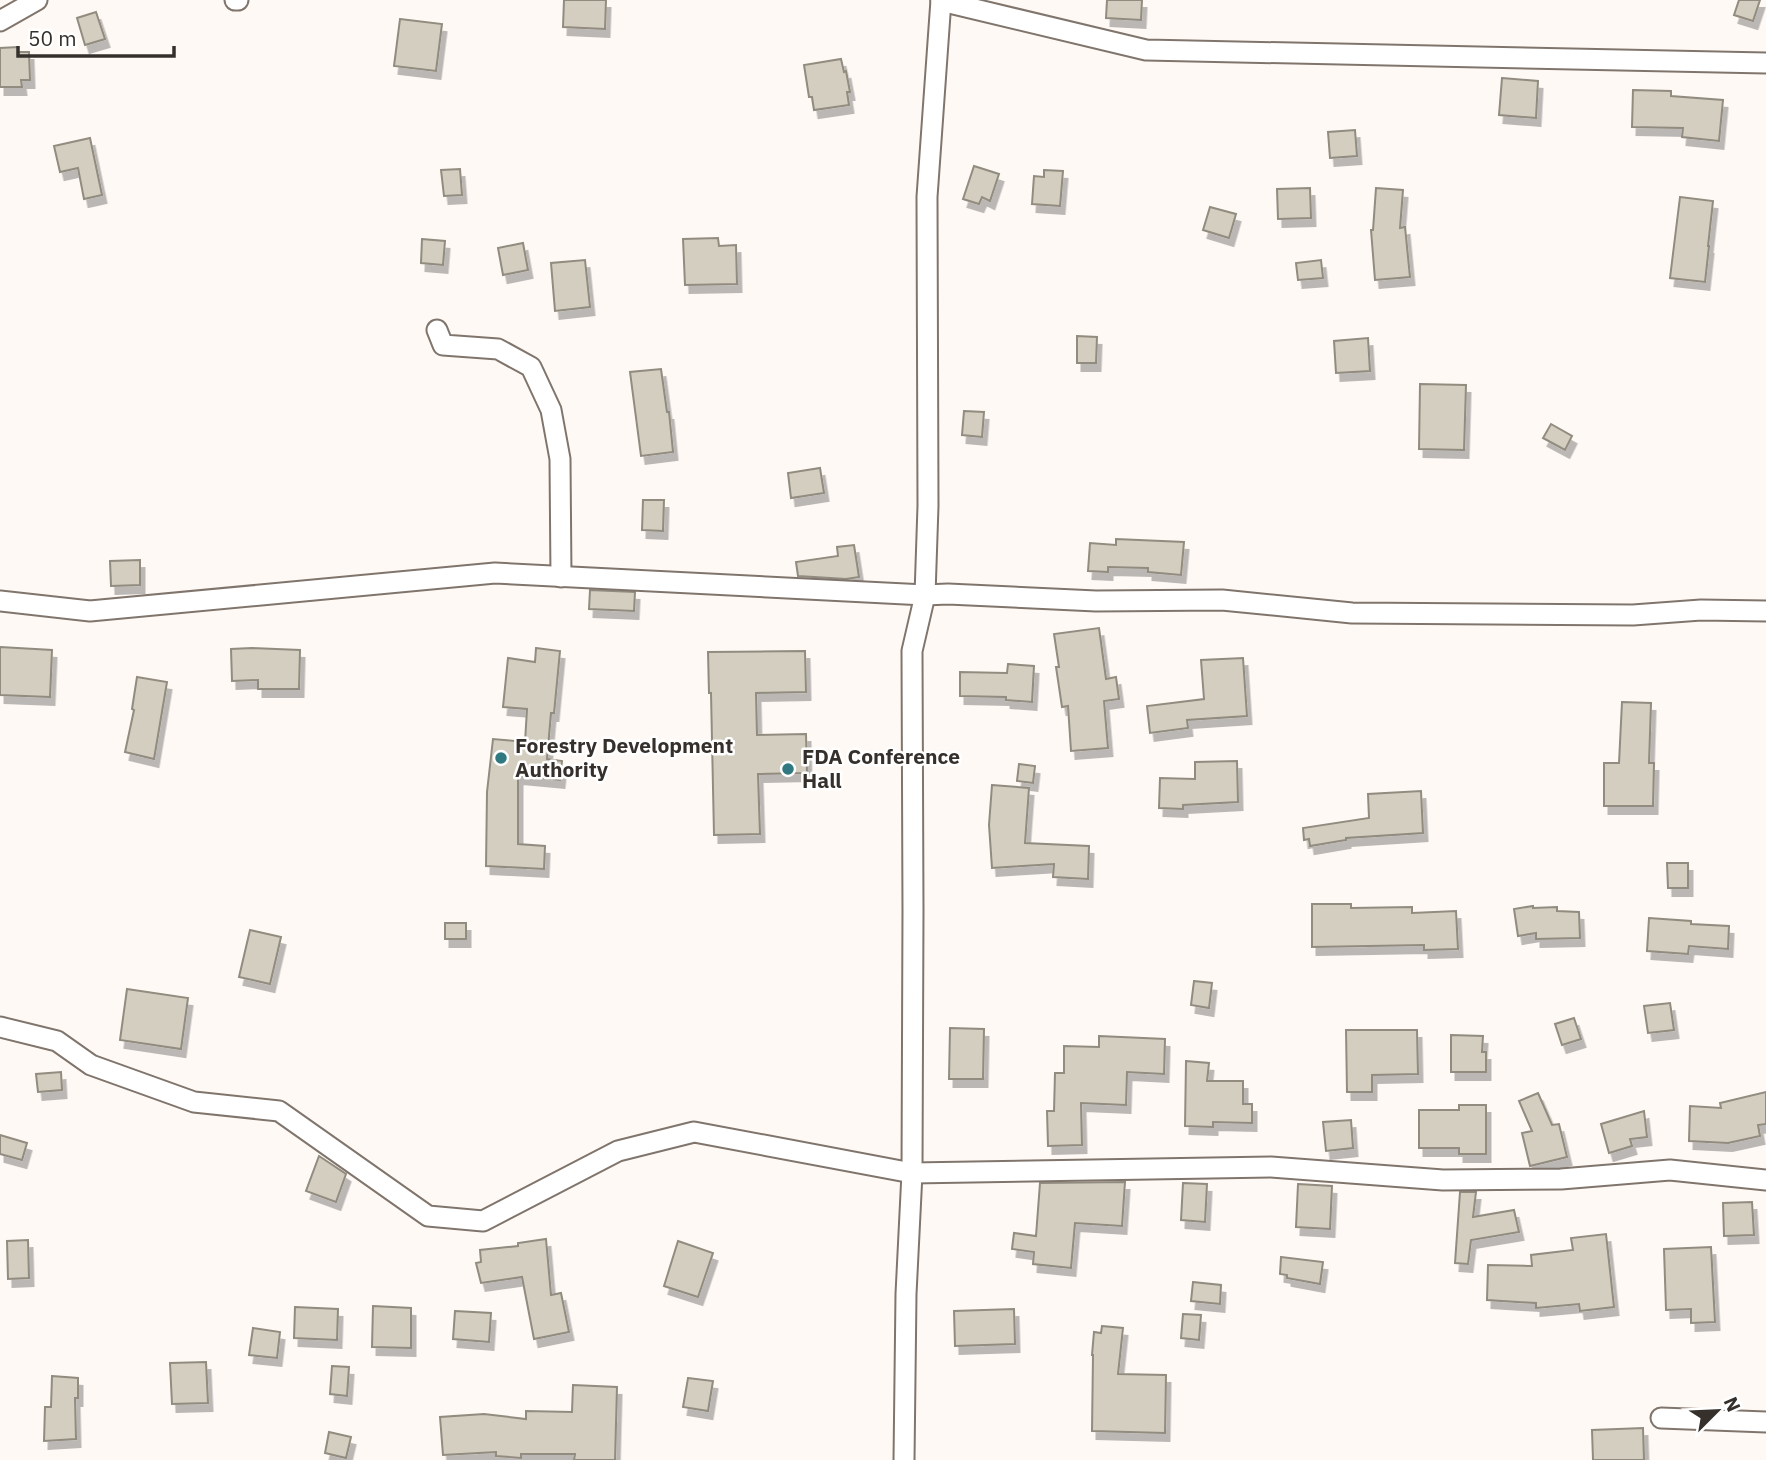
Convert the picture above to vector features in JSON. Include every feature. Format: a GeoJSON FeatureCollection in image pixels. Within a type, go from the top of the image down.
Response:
{"type":"FeatureCollection","features":[{"type":"Feature","properties":{"kind":"street"},"geometry":{"type":"LineString","coordinates":[[0,21],[37,0]]}},
{"type":"Feature","properties":{"kind":"street"},"geometry":{"type":"LineString","coordinates":[[904,1460],[906,1294],[912,1172],[912,651],[925,595],[928,506],[927,197],[941,1],[1146,50],[1766,63]]}},
{"type":"Feature","properties":{"kind":"street"},"geometry":{"type":"LineString","coordinates":[[437,330],[443,345],[498,349],[531,367],[551,410],[560,459],[561,577]]}},
{"type":"Feature","properties":{"kind":"street"},"geometry":{"type":"LineString","coordinates":[[0,601],[90,611],[495,573],[925,595],[1096,601],[1222,600],[1352,612],[1633,615],[1701,610],[1766,611]]}},
{"type":"Feature","properties":{"kind":"street"},"geometry":{"type":"LineString","coordinates":[[0,1027],[57,1041],[91,1065],[194,1102],[279,1111],[428,1216],[483,1221],[618,1151],[694,1132],[912,1172],[1271,1167],[1443,1180],[1561,1179],[1670,1170],[1766,1180]]}},
{"type":"Feature","properties":{"kind":"street"},"geometry":{"type":"LineString","coordinates":[[1661,1418],[1766,1422]]}},
{"type":"Feature","properties":{"kind":"building"},"geometry":{"type":"Polygon","coordinates":[[[564,0],[606,0],[605,29],[563,27],[564,0]]]}},
{"type":"Feature","properties":{"kind":"building"},"geometry":{"type":"Polygon","coordinates":[[[1107,0],[1142,0],[1141,20],[1106,18],[1107,0]]]}},
{"type":"Feature","properties":{"kind":"building"},"geometry":{"type":"Polygon","coordinates":[[[1739,0],[1760,0],[1753,21],[1734,15],[1739,0]]]}},
{"type":"Feature","properties":{"kind":"building"},"geometry":{"type":"Polygon","coordinates":[[[96,12],[105,39],[85,45],[77,18],[96,12]]]}},
{"type":"Feature","properties":{"kind":"building"},"geometry":{"type":"Polygon","coordinates":[[[400,19],[442,24],[436,71],[394,66],[400,19]]]}},
{"type":"Feature","properties":{"kind":"building"},"geometry":{"type":"Polygon","coordinates":[[[18,47],[18,52],[29,52],[30,80],[21,80],[22,87],[0,87],[0,48],[18,47]]]}},
{"type":"Feature","properties":{"kind":"building"},"geometry":{"type":"Polygon","coordinates":[[[841,59],[850,92],[847,92],[849,105],[814,110],[804,65],[841,59]]]}},
{"type":"Feature","properties":{"kind":"building"},"geometry":{"type":"Polygon","coordinates":[[[1502,78],[1538,81],[1536,118],[1499,115],[1502,78]]]}},
{"type":"Feature","properties":{"kind":"building"},"geometry":{"type":"Polygon","coordinates":[[[1633,90],[1671,91],[1671,96],[1723,100],[1719,141],[1682,137],[1683,128],[1632,127],[1633,90]]]}},
{"type":"Feature","properties":{"kind":"building"},"geometry":{"type":"Polygon","coordinates":[[[1355,130],[1357,156],[1330,158],[1328,132],[1355,130]]]}},
{"type":"Feature","properties":{"kind":"building"},"geometry":{"type":"Polygon","coordinates":[[[90,138],[102,195],[84,199],[78,168],[60,172],[54,146],[90,138]]]}},
{"type":"Feature","properties":{"kind":"building"},"geometry":{"type":"Polygon","coordinates":[[[974,166],[999,174],[990,201],[982,197],[979,204],[963,199],[974,166]]]}},
{"type":"Feature","properties":{"kind":"building"},"geometry":{"type":"Polygon","coordinates":[[[460,169],[462,195],[444,196],[441,170],[460,169]]]}},
{"type":"Feature","properties":{"kind":"building"},"geometry":{"type":"Polygon","coordinates":[[[1044,170],[1063,171],[1060,206],[1032,204],[1034,176],[1044,177],[1044,170]]]}},
{"type":"Feature","properties":{"kind":"building"},"geometry":{"type":"Polygon","coordinates":[[[1310,188],[1311,218],[1278,219],[1277,189],[1310,188]]]}},
{"type":"Feature","properties":{"kind":"building"},"geometry":{"type":"Polygon","coordinates":[[[1376,188],[1403,190],[1400,228],[1405,227],[1410,277],[1375,280],[1371,230],[1376,188]]]}},
{"type":"Feature","properties":{"kind":"building"},"geometry":{"type":"Polygon","coordinates":[[[1680,197],[1713,201],[1705,282],[1670,278],[1680,197]]]}},
{"type":"Feature","properties":{"kind":"building"},"geometry":{"type":"Polygon","coordinates":[[[1210,207],[1236,214],[1229,238],[1203,230],[1210,207]]]}},
{"type":"Feature","properties":{"kind":"building"},"geometry":{"type":"Polygon","coordinates":[[[718,238],[719,246],[736,245],[737,284],[685,285],[683,239],[718,238]]]}},
{"type":"Feature","properties":{"kind":"building"},"geometry":{"type":"Polygon","coordinates":[[[422,239],[445,241],[443,265],[421,263],[422,239]]]}},
{"type":"Feature","properties":{"kind":"building"},"geometry":{"type":"Polygon","coordinates":[[[523,243],[528,270],[503,275],[498,248],[523,243]]]}},
{"type":"Feature","properties":{"kind":"building"},"geometry":{"type":"Polygon","coordinates":[[[585,260],[590,307],[555,311],[551,263],[585,260]]]}},
{"type":"Feature","properties":{"kind":"building"},"geometry":{"type":"Polygon","coordinates":[[[1321,260],[1323,278],[1298,280],[1296,263],[1321,260]]]}},
{"type":"Feature","properties":{"kind":"building"},"geometry":{"type":"Polygon","coordinates":[[[1077,336],[1097,337],[1096,363],[1077,363],[1077,336]]]}},
{"type":"Feature","properties":{"kind":"building"},"geometry":{"type":"Polygon","coordinates":[[[1368,338],[1370,371],[1336,373],[1334,341],[1368,338]]]}},
{"type":"Feature","properties":{"kind":"building"},"geometry":{"type":"Polygon","coordinates":[[[661,369],[673,452],[641,456],[630,372],[661,369]]]}},
{"type":"Feature","properties":{"kind":"building"},"geometry":{"type":"Polygon","coordinates":[[[1420,384],[1466,385],[1464,450],[1419,449],[1420,384]]]}},
{"type":"Feature","properties":{"kind":"building"},"geometry":{"type":"Polygon","coordinates":[[[964,411],[984,412],[982,437],[962,435],[964,411]]]}},
{"type":"Feature","properties":{"kind":"building"},"geometry":{"type":"Polygon","coordinates":[[[1551,424],[1572,436],[1565,450],[1543,438],[1551,424]]]}},
{"type":"Feature","properties":{"kind":"building"},"geometry":{"type":"Polygon","coordinates":[[[820,468],[824,493],[791,498],[788,473],[820,468]]]}},
{"type":"Feature","properties":{"kind":"building"},"geometry":{"type":"Polygon","coordinates":[[[643,500],[664,500],[663,531],[642,530],[643,500]]]}},
{"type":"Feature","properties":{"kind":"building"},"geometry":{"type":"Polygon","coordinates":[[[1116,539],[1184,542],[1181,575],[1148,572],[1148,568],[1108,567],[1108,572],[1088,571],[1090,543],[1116,545],[1116,539]]]}},
{"type":"Feature","properties":{"kind":"building"},"geometry":{"type":"Polygon","coordinates":[[[854,545],[859,577],[846,579],[798,576],[796,562],[838,556],[837,547],[854,545]]]}},
{"type":"Feature","properties":{"kind":"building"},"geometry":{"type":"Polygon","coordinates":[[[140,560],[140,585],[111,586],[110,561],[140,560]]]}},
{"type":"Feature","properties":{"kind":"building"},"geometry":{"type":"Polygon","coordinates":[[[590,590],[635,592],[634,611],[589,609],[590,590]]]}},
{"type":"Feature","properties":{"kind":"building"},"geometry":{"type":"Polygon","coordinates":[[[1099,628],[1106,679],[1116,677],[1119,699],[1104,701],[1108,748],[1071,751],[1068,706],[1062,707],[1054,634],[1099,628]]]}},
{"type":"Feature","properties":{"kind":"building"},"geometry":{"type":"Polygon","coordinates":[[[0,647],[52,650],[50,697],[0,695],[0,647]]]}},
{"type":"Feature","properties":{"kind":"building"},"geometry":{"type":"Polygon","coordinates":[[[536,648],[560,651],[547,759],[562,761],[560,780],[518,776],[518,844],[545,846],[544,869],[486,866],[487,792],[493,739],[525,742],[527,709],[503,707],[508,658],[535,662],[536,648]]]}},
{"type":"Feature","properties":{"kind":"building"},"geometry":{"type":"Polygon","coordinates":[[[231,649],[300,650],[299,689],[258,689],[258,680],[232,681],[231,649]]]}},
{"type":"Feature","properties":{"kind":"building"},"geometry":{"type":"Polygon","coordinates":[[[805,651],[806,692],[756,693],[757,735],[806,734],[807,773],[758,774],[760,834],[714,835],[708,652],[805,651]]]}},
{"type":"Feature","properties":{"kind":"building"},"geometry":{"type":"Polygon","coordinates":[[[1243,658],[1247,716],[1187,720],[1188,728],[1150,733],[1147,706],[1204,699],[1201,660],[1243,658]]]}},
{"type":"Feature","properties":{"kind":"building"},"geometry":{"type":"Polygon","coordinates":[[[1008,664],[1034,666],[1032,702],[1006,700],[1006,697],[960,696],[960,672],[1007,673],[1008,664]]]}},
{"type":"Feature","properties":{"kind":"building"},"geometry":{"type":"Polygon","coordinates":[[[137,677],[167,682],[154,759],[125,752],[134,710],[137,677]]]}},
{"type":"Feature","properties":{"kind":"building"},"geometry":{"type":"Polygon","coordinates":[[[1622,702],[1651,703],[1649,763],[1654,763],[1653,806],[1604,806],[1604,763],[1619,763],[1622,702]]]}},
{"type":"Feature","properties":{"kind":"building"},"geometry":{"type":"Polygon","coordinates":[[[1237,761],[1238,802],[1183,805],[1183,809],[1159,808],[1160,778],[1195,779],[1195,762],[1237,761]]]}},
{"type":"Feature","properties":{"kind":"building"},"geometry":{"type":"Polygon","coordinates":[[[1019,764],[1035,766],[1033,783],[1017,781],[1019,764]]]}},
{"type":"Feature","properties":{"kind":"building"},"geometry":{"type":"Polygon","coordinates":[[[992,785],[1029,788],[1025,843],[1089,846],[1088,879],[1053,877],[1054,864],[992,868],[989,825],[992,785]]]}},
{"type":"Feature","properties":{"kind":"building"},"geometry":{"type":"Polygon","coordinates":[[[1421,791],[1423,833],[1346,838],[1310,846],[1309,839],[1304,840],[1303,828],[1369,818],[1368,794],[1421,791]]]}},
{"type":"Feature","properties":{"kind":"building"},"geometry":{"type":"Polygon","coordinates":[[[1667,863],[1688,863],[1688,888],[1668,888],[1667,863]]]}},
{"type":"Feature","properties":{"kind":"building"},"geometry":{"type":"Polygon","coordinates":[[[1312,904],[1351,904],[1351,908],[1412,907],[1412,913],[1456,911],[1458,949],[1424,950],[1424,945],[1312,947],[1312,904]]]}},
{"type":"Feature","properties":{"kind":"building"},"geometry":{"type":"Polygon","coordinates":[[[1533,906],[1557,907],[1557,911],[1579,912],[1580,938],[1536,939],[1536,933],[1518,936],[1514,909],[1533,906]]]}},
{"type":"Feature","properties":{"kind":"building"},"geometry":{"type":"Polygon","coordinates":[[[1649,918],[1729,926],[1728,949],[1689,946],[1688,954],[1647,951],[1649,918]]]}},
{"type":"Feature","properties":{"kind":"building"},"geometry":{"type":"Polygon","coordinates":[[[445,923],[466,923],[466,939],[445,939],[445,923]]]}},
{"type":"Feature","properties":{"kind":"building"},"geometry":{"type":"Polygon","coordinates":[[[250,930],[281,937],[270,984],[239,977],[250,930]]]}},
{"type":"Feature","properties":{"kind":"building"},"geometry":{"type":"Polygon","coordinates":[[[1194,981],[1212,983],[1209,1008],[1191,1005],[1194,981]]]}},
{"type":"Feature","properties":{"kind":"building"},"geometry":{"type":"Polygon","coordinates":[[[127,989],[188,998],[181,1049],[120,1040],[127,989]]]}},
{"type":"Feature","properties":{"kind":"building"},"geometry":{"type":"Polygon","coordinates":[[[1670,1003],[1674,1030],[1648,1033],[1644,1006],[1670,1003]]]}},
{"type":"Feature","properties":{"kind":"building"},"geometry":{"type":"Polygon","coordinates":[[[1574,1018],[1581,1039],[1562,1045],[1555,1024],[1574,1018]]]}},
{"type":"Feature","properties":{"kind":"building"},"geometry":{"type":"Polygon","coordinates":[[[950,1028],[984,1029],[983,1079],[949,1079],[950,1028]]]}},
{"type":"Feature","properties":{"kind":"building"},"geometry":{"type":"Polygon","coordinates":[[[1346,1030],[1417,1030],[1418,1074],[1372,1075],[1372,1092],[1347,1092],[1346,1030]]]}},
{"type":"Feature","properties":{"kind":"building"},"geometry":{"type":"Polygon","coordinates":[[[1451,1035],[1483,1036],[1482,1052],[1486,1052],[1486,1072],[1451,1072],[1451,1035]]]}},
{"type":"Feature","properties":{"kind":"building"},"geometry":{"type":"Polygon","coordinates":[[[1099,1036],[1165,1039],[1164,1074],[1127,1072],[1126,1105],[1081,1103],[1082,1145],[1048,1146],[1047,1111],[1054,1111],[1055,1073],[1064,1073],[1064,1046],[1099,1047],[1099,1036]]]}},
{"type":"Feature","properties":{"kind":"building"},"geometry":{"type":"Polygon","coordinates":[[[1186,1061],[1209,1063],[1207,1081],[1243,1081],[1243,1104],[1252,1104],[1252,1123],[1213,1122],[1213,1127],[1185,1126],[1186,1061]]]}},
{"type":"Feature","properties":{"kind":"building"},"geometry":{"type":"Polygon","coordinates":[[[61,1072],[62,1090],[38,1092],[36,1074],[61,1072]]]}},
{"type":"Feature","properties":{"kind":"building"},"geometry":{"type":"Polygon","coordinates":[[[1766,1092],[1766,1124],[1758,1125],[1760,1136],[1728,1143],[1689,1141],[1690,1106],[1721,1108],[1720,1103],[1766,1092]]]}},
{"type":"Feature","properties":{"kind":"building"},"geometry":{"type":"Polygon","coordinates":[[[1538,1093],[1552,1125],[1559,1124],[1567,1157],[1530,1166],[1522,1133],[1532,1131],[1519,1101],[1538,1093]]]}},
{"type":"Feature","properties":{"kind":"building"},"geometry":{"type":"Polygon","coordinates":[[[1459,1105],[1486,1105],[1486,1154],[1459,1154],[1459,1148],[1419,1148],[1419,1110],[1459,1110],[1459,1105]]]}},
{"type":"Feature","properties":{"kind":"building"},"geometry":{"type":"Polygon","coordinates":[[[1644,1111],[1647,1137],[1630,1139],[1632,1146],[1609,1153],[1601,1124],[1644,1111]]]}},
{"type":"Feature","properties":{"kind":"building"},"geometry":{"type":"Polygon","coordinates":[[[1351,1120],[1353,1148],[1326,1151],[1323,1122],[1351,1120]]]}},
{"type":"Feature","properties":{"kind":"building"},"geometry":{"type":"Polygon","coordinates":[[[0,1135],[27,1143],[22,1160],[0,1154],[0,1135]]]}},
{"type":"Feature","properties":{"kind":"building"},"geometry":{"type":"Polygon","coordinates":[[[319,1156],[346,1174],[336,1202],[306,1191],[319,1156]]]}},
{"type":"Feature","properties":{"kind":"building"},"geometry":{"type":"Polygon","coordinates":[[[1125,1182],[1122,1226],[1075,1223],[1071,1268],[1033,1264],[1034,1252],[1012,1249],[1014,1233],[1036,1236],[1040,1183],[1125,1182]]]}},
{"type":"Feature","properties":{"kind":"building"},"geometry":{"type":"Polygon","coordinates":[[[1183,1183],[1207,1184],[1205,1222],[1181,1220],[1183,1183]]]}},
{"type":"Feature","properties":{"kind":"building"},"geometry":{"type":"Polygon","coordinates":[[[1298,1184],[1332,1186],[1330,1229],[1296,1227],[1298,1184]]]}},
{"type":"Feature","properties":{"kind":"building"},"geometry":{"type":"Polygon","coordinates":[[[1460,1192],[1476,1192],[1473,1217],[1514,1210],[1519,1232],[1471,1240],[1468,1264],[1455,1263],[1460,1192]]]}},
{"type":"Feature","properties":{"kind":"building"},"geometry":{"type":"Polygon","coordinates":[[[1752,1202],[1754,1235],[1724,1236],[1723,1203],[1752,1202]]]}},
{"type":"Feature","properties":{"kind":"building"},"geometry":{"type":"Polygon","coordinates":[[[1606,1234],[1614,1307],[1580,1311],[1579,1304],[1536,1308],[1536,1303],[1487,1300],[1488,1265],[1532,1266],[1531,1255],[1573,1250],[1571,1238],[1606,1234]]]}},
{"type":"Feature","properties":{"kind":"building"},"geometry":{"type":"Polygon","coordinates":[[[546,1239],[551,1295],[561,1293],[569,1332],[534,1339],[522,1277],[481,1283],[476,1263],[481,1262],[480,1250],[518,1246],[518,1243],[546,1239]]]}},
{"type":"Feature","properties":{"kind":"building"},"geometry":{"type":"Polygon","coordinates":[[[28,1240],[29,1278],[8,1279],[7,1241],[28,1240]]]}},
{"type":"Feature","properties":{"kind":"building"},"geometry":{"type":"Polygon","coordinates":[[[678,1241],[713,1253],[698,1297],[664,1286],[678,1241]]]}},
{"type":"Feature","properties":{"kind":"building"},"geometry":{"type":"Polygon","coordinates":[[[1711,1247],[1715,1322],[1691,1323],[1691,1309],[1666,1310],[1664,1249],[1711,1247]]]}},
{"type":"Feature","properties":{"kind":"building"},"geometry":{"type":"Polygon","coordinates":[[[1281,1257],[1323,1262],[1320,1284],[1287,1278],[1287,1275],[1280,1274],[1281,1257]]]}},
{"type":"Feature","properties":{"kind":"building"},"geometry":{"type":"Polygon","coordinates":[[[1193,1282],[1221,1285],[1220,1304],[1191,1301],[1193,1282]]]}},
{"type":"Feature","properties":{"kind":"building"},"geometry":{"type":"Polygon","coordinates":[[[373,1306],[411,1308],[411,1348],[372,1347],[373,1306]]]}},
{"type":"Feature","properties":{"kind":"building"},"geometry":{"type":"Polygon","coordinates":[[[295,1307],[338,1309],[337,1340],[294,1338],[295,1307]]]}},
{"type":"Feature","properties":{"kind":"building"},"geometry":{"type":"Polygon","coordinates":[[[1014,1309],[1015,1344],[955,1346],[954,1311],[1014,1309]]]}},
{"type":"Feature","properties":{"kind":"building"},"geometry":{"type":"Polygon","coordinates":[[[455,1311],[491,1313],[489,1342],[453,1339],[455,1311]]]}},
{"type":"Feature","properties":{"kind":"building"},"geometry":{"type":"Polygon","coordinates":[[[1183,1314],[1201,1315],[1199,1340],[1181,1338],[1183,1314]]]}},
{"type":"Feature","properties":{"kind":"building"},"geometry":{"type":"Polygon","coordinates":[[[1102,1326],[1123,1328],[1118,1374],[1166,1375],[1165,1433],[1092,1431],[1094,1332],[1101,1333],[1102,1326]]]}},
{"type":"Feature","properties":{"kind":"building"},"geometry":{"type":"Polygon","coordinates":[[[253,1328],[280,1332],[277,1358],[249,1355],[253,1328]]]}},
{"type":"Feature","properties":{"kind":"building"},"geometry":{"type":"Polygon","coordinates":[[[206,1362],[208,1403],[172,1404],[170,1363],[206,1362]]]}},
{"type":"Feature","properties":{"kind":"building"},"geometry":{"type":"Polygon","coordinates":[[[332,1366],[349,1367],[347,1396],[330,1394],[332,1366]]]}},
{"type":"Feature","properties":{"kind":"building"},"geometry":{"type":"Polygon","coordinates":[[[52,1376],[78,1378],[78,1398],[75,1398],[76,1439],[44,1441],[45,1407],[51,1407],[52,1376]]]}},
{"type":"Feature","properties":{"kind":"building"},"geometry":{"type":"Polygon","coordinates":[[[688,1378],[713,1381],[708,1411],[683,1407],[688,1378]]]}},
{"type":"Feature","properties":{"kind":"building"},"geometry":{"type":"Polygon","coordinates":[[[573,1385],[617,1387],[615,1460],[574,1460],[575,1454],[521,1454],[521,1458],[496,1456],[496,1452],[443,1455],[440,1417],[484,1414],[526,1419],[526,1411],[572,1412],[573,1385]]]}},
{"type":"Feature","properties":{"kind":"building"},"geometry":{"type":"Polygon","coordinates":[[[1643,1428],[1644,1460],[1593,1460],[1592,1430],[1643,1428]]]}},
{"type":"Feature","properties":{"kind":"building"},"geometry":{"type":"Polygon","coordinates":[[[329,1432],[351,1437],[346,1458],[325,1453],[329,1432]]]}},
{"type":"Feature","properties":{"kind":"place","name":"Forestry Development Authority"},"geometry":{"type":"Point","coordinates":[501,758]}},
{"type":"Feature","properties":{"kind":"place","name":"FDA Conference Hall"},"geometry":{"type":"Point","coordinates":[788,769]}}]}
